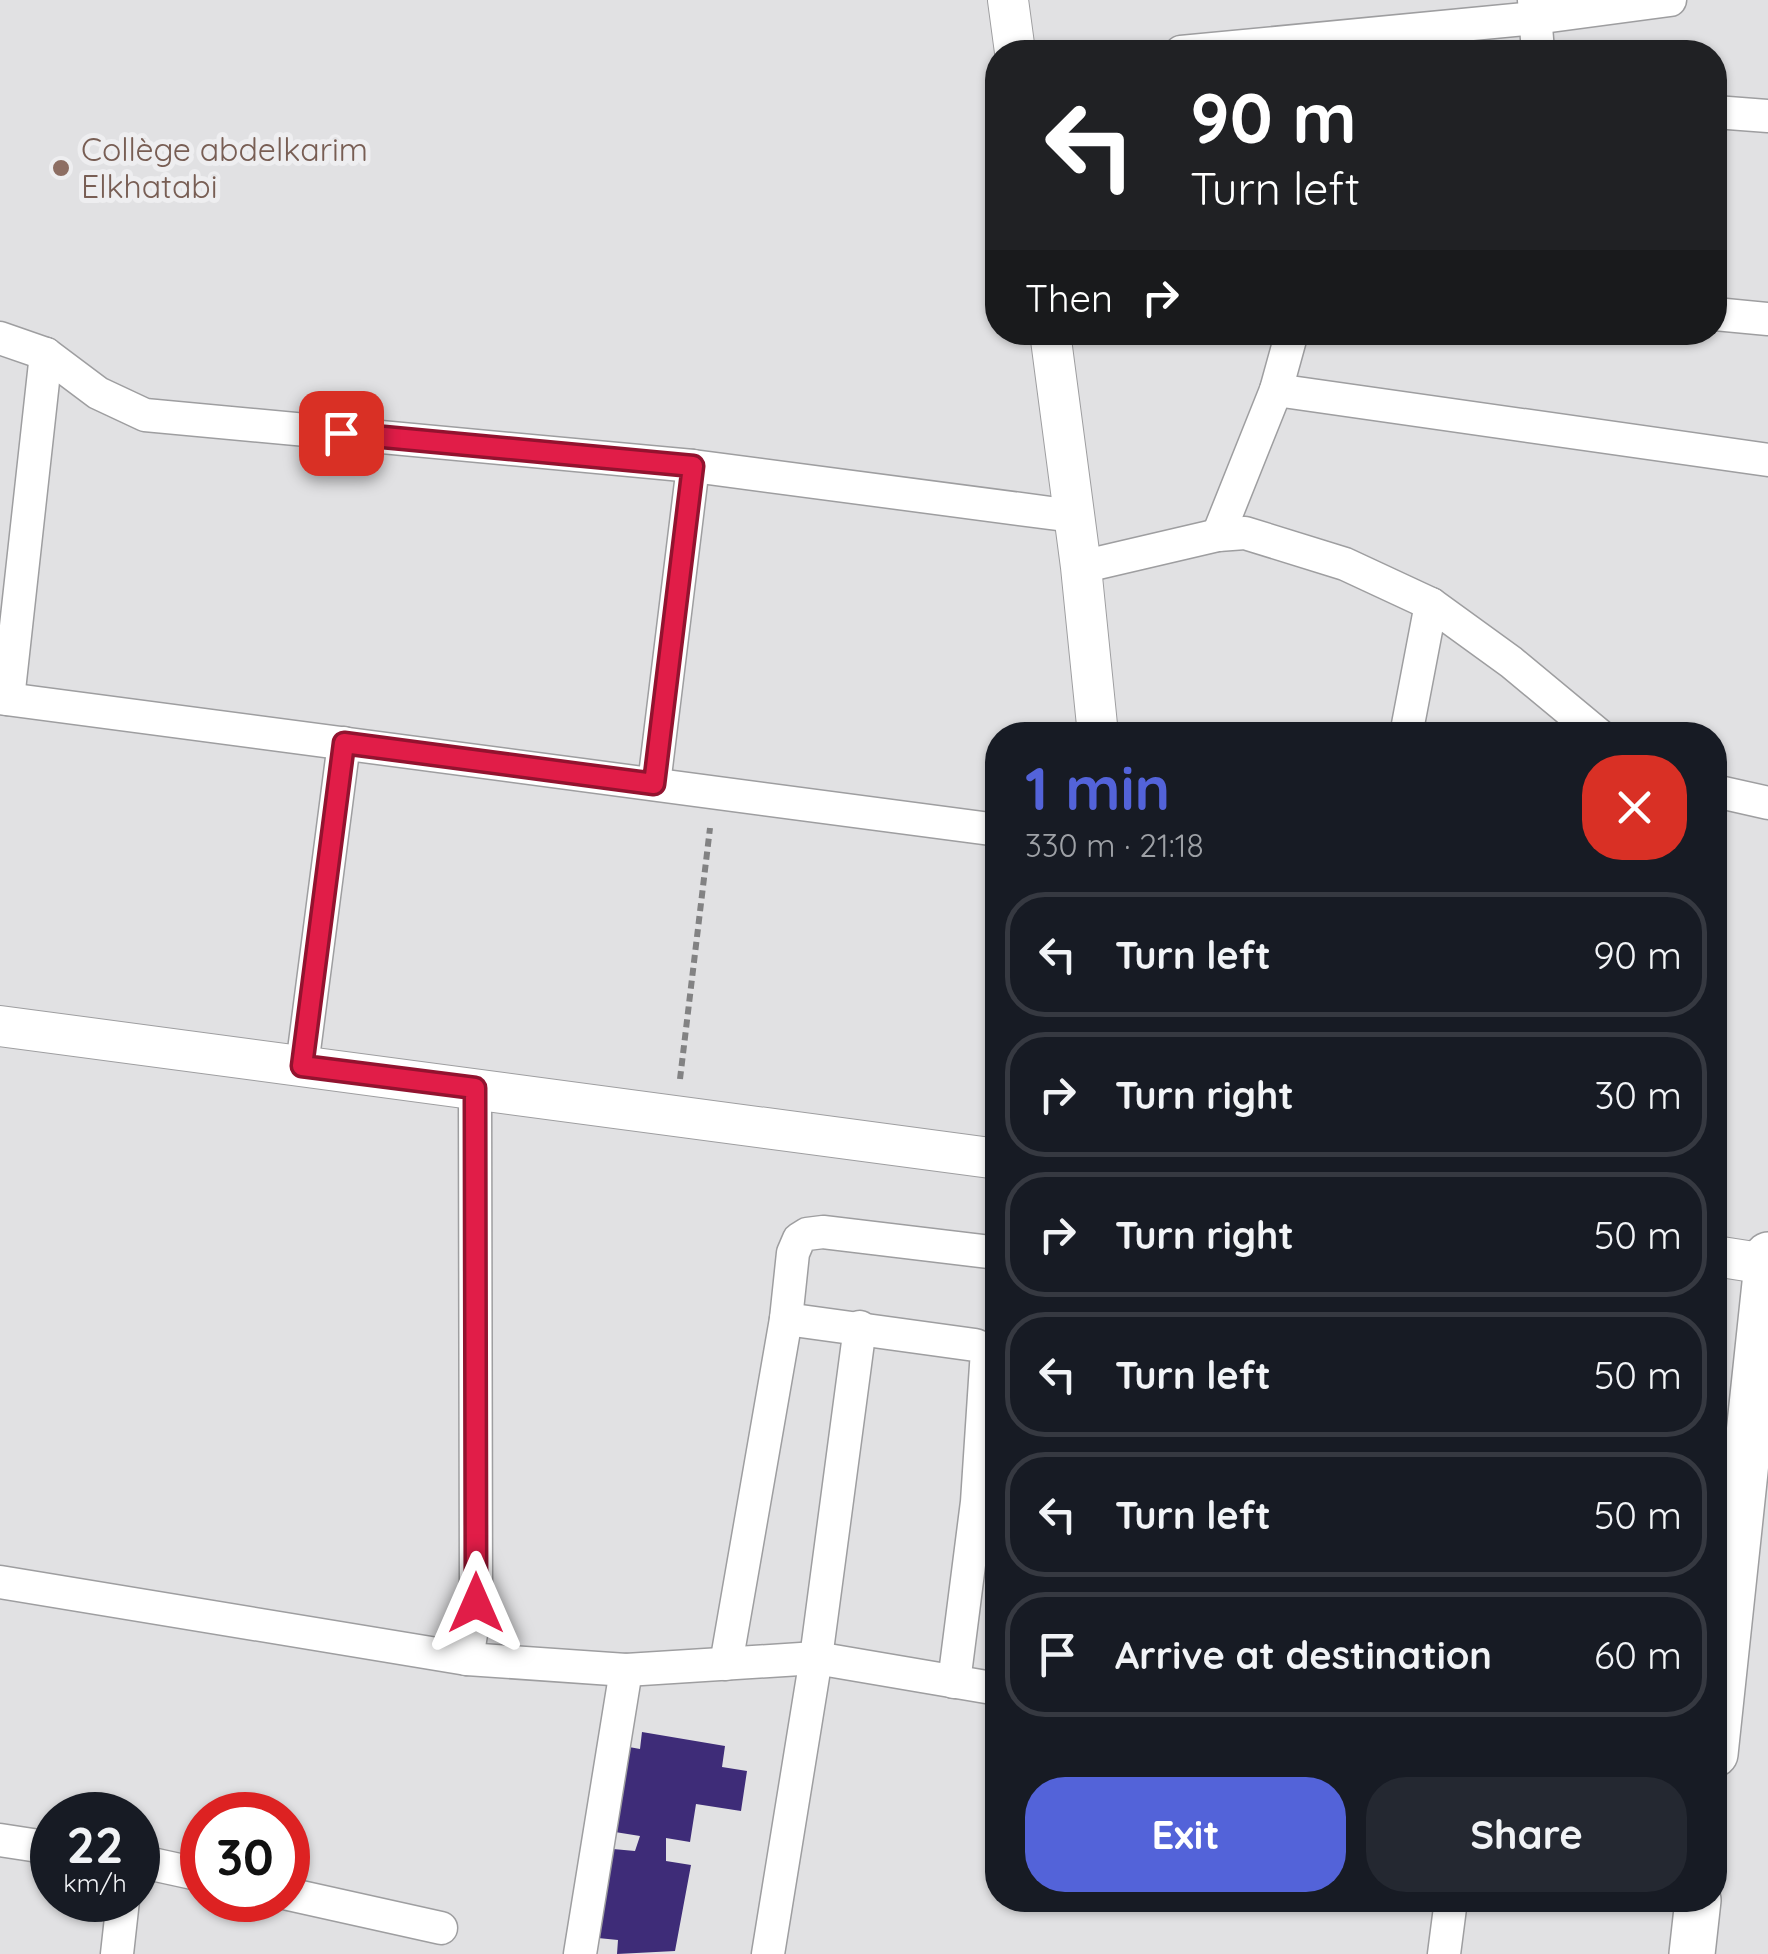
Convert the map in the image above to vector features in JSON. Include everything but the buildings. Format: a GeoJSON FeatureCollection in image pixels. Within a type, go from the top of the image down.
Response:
{"type":"FeatureCollection","features":[{"type":"Feature","properties":{"kind":"main road"},"geometry":{"type":"LineString","coordinates":[[1727,1637],[1763,1337],[1767,1260]]}},
{"type":"Feature","properties":{"kind":"main road"},"geometry":{"type":"LineString","coordinates":[[1692,1954],[1697,1912]]}},
{"type":"Feature","properties":{"kind":"street"},"geometry":{"type":"LineString","coordinates":[[1008,0],[1013,40]]}},
{"type":"Feature","properties":{"kind":"street"},"geometry":{"type":"LineString","coordinates":[[1280,40],[1535,9],[1670,0]]}},
{"type":"Feature","properties":{"kind":"street"},"geometry":{"type":"LineString","coordinates":[[1535,9],[1537,40]]}},
{"type":"Feature","properties":{"kind":"street"},"geometry":{"type":"LineString","coordinates":[[1727,113],[1768,116]]}},
{"type":"Feature","properties":{"kind":"street"},"geometry":{"type":"LineString","coordinates":[[1727,315],[1768,319]]}},
{"type":"Feature","properties":{"kind":"street"},"geometry":{"type":"LineString","coordinates":[[0,338],[46,354],[98,393],[145,415],[693,466],[1074,516]]}},
{"type":"Feature","properties":{"kind":"street"},"geometry":{"type":"LineString","coordinates":[[1052,345],[1097,722]]}},
{"type":"Feature","properties":{"kind":"street"},"geometry":{"type":"LineString","coordinates":[[1218,535],[1276,390],[1288,345]]}},
{"type":"Feature","properties":{"kind":"street"},"geometry":{"type":"LineString","coordinates":[[46,354],[14,524],[4,698],[985,828]]}},
{"type":"Feature","properties":{"kind":"street"},"geometry":{"type":"LineString","coordinates":[[1276,390],[1768,460]]}},
{"type":"Feature","properties":{"kind":"street"},"geometry":{"type":"LineString","coordinates":[[654,784],[693,466]]}},
{"type":"Feature","properties":{"kind":"street"},"geometry":{"type":"LineString","coordinates":[[1081,567],[1218,535],[1245,533],[1345,564],[1431,604],[1511,662],[1583,722]]}},
{"type":"Feature","properties":{"kind":"street"},"geometry":{"type":"LineString","coordinates":[[1408,722],[1431,604]]}},
{"type":"Feature","properties":{"kind":"street"},"geometry":{"type":"LineString","coordinates":[[302,1066],[344,743]]}},
{"type":"Feature","properties":{"kind":"street"},"geometry":{"type":"LineString","coordinates":[[1727,794],[1768,803]]}},
{"type":"Feature","properties":{"kind":"street"},"geometry":{"type":"LineString","coordinates":[[0,1026],[985,1157]]}},
{"type":"Feature","properties":{"kind":"street"},"geometry":{"type":"LineString","coordinates":[[467,1659],[476,1603],[475,1088]]}},
{"type":"Feature","properties":{"kind":"street"},"geometry":{"type":"LineString","coordinates":[[726,1664],[786,1319],[793,1253],[799,1239],[807,1234],[840,1233],[985,1251]]}},
{"type":"Feature","properties":{"kind":"street"},"geometry":{"type":"LineString","coordinates":[[1727,1257],[1767,1260]]}},
{"type":"Feature","properties":{"kind":"street"},"geometry":{"type":"LineString","coordinates":[[786,1319],[860,1327],[985,1349]]}},
{"type":"Feature","properties":{"kind":"street"},"geometry":{"type":"LineString","coordinates":[[768,1954],[816,1658],[860,1327]]}},
{"type":"Feature","properties":{"kind":"street"},"geometry":{"type":"LineString","coordinates":[[954,1682],[985,1514]]}},
{"type":"Feature","properties":{"kind":"street"},"geometry":{"type":"LineString","coordinates":[[0,1582],[467,1659],[626,1670],[816,1658],[985,1687]]}},
{"type":"Feature","properties":{"kind":"street"},"geometry":{"type":"LineString","coordinates":[[580,1954],[626,1670]]}},
{"type":"Feature","properties":{"kind":"street"},"geometry":{"type":"LineString","coordinates":[[0,1840],[30,1845]]}},
{"type":"Feature","properties":{"kind":"street"},"geometry":{"type":"LineString","coordinates":[[310,1899],[441,1928]]}},
{"type":"Feature","properties":{"kind":"street"},"geometry":{"type":"LineString","coordinates":[[1444,1954],[1449,1912]]}},
{"type":"Feature","properties":{"kind":"street"},"geometry":{"type":"LineString","coordinates":[[118,1954],[121,1922]]}},
{"type":"Feature","properties":{"kind":"path"},"geometry":{"type":"LineString","coordinates":[[676,1117],[714,792]]}},
{"type":"Feature","properties":{"kind":"place","name":"Collège abdelkarim Elkhatabi"},"geometry":{"type":"Point","coordinates":[61,168]}},
{"type":"Feature","properties":{"kind":"route"},"geometry":{"type":"LineString","coordinates":[[341,433],[693,466],[654,784],[344,743],[302,1066],[475,1088],[476,1603]]}}]}
